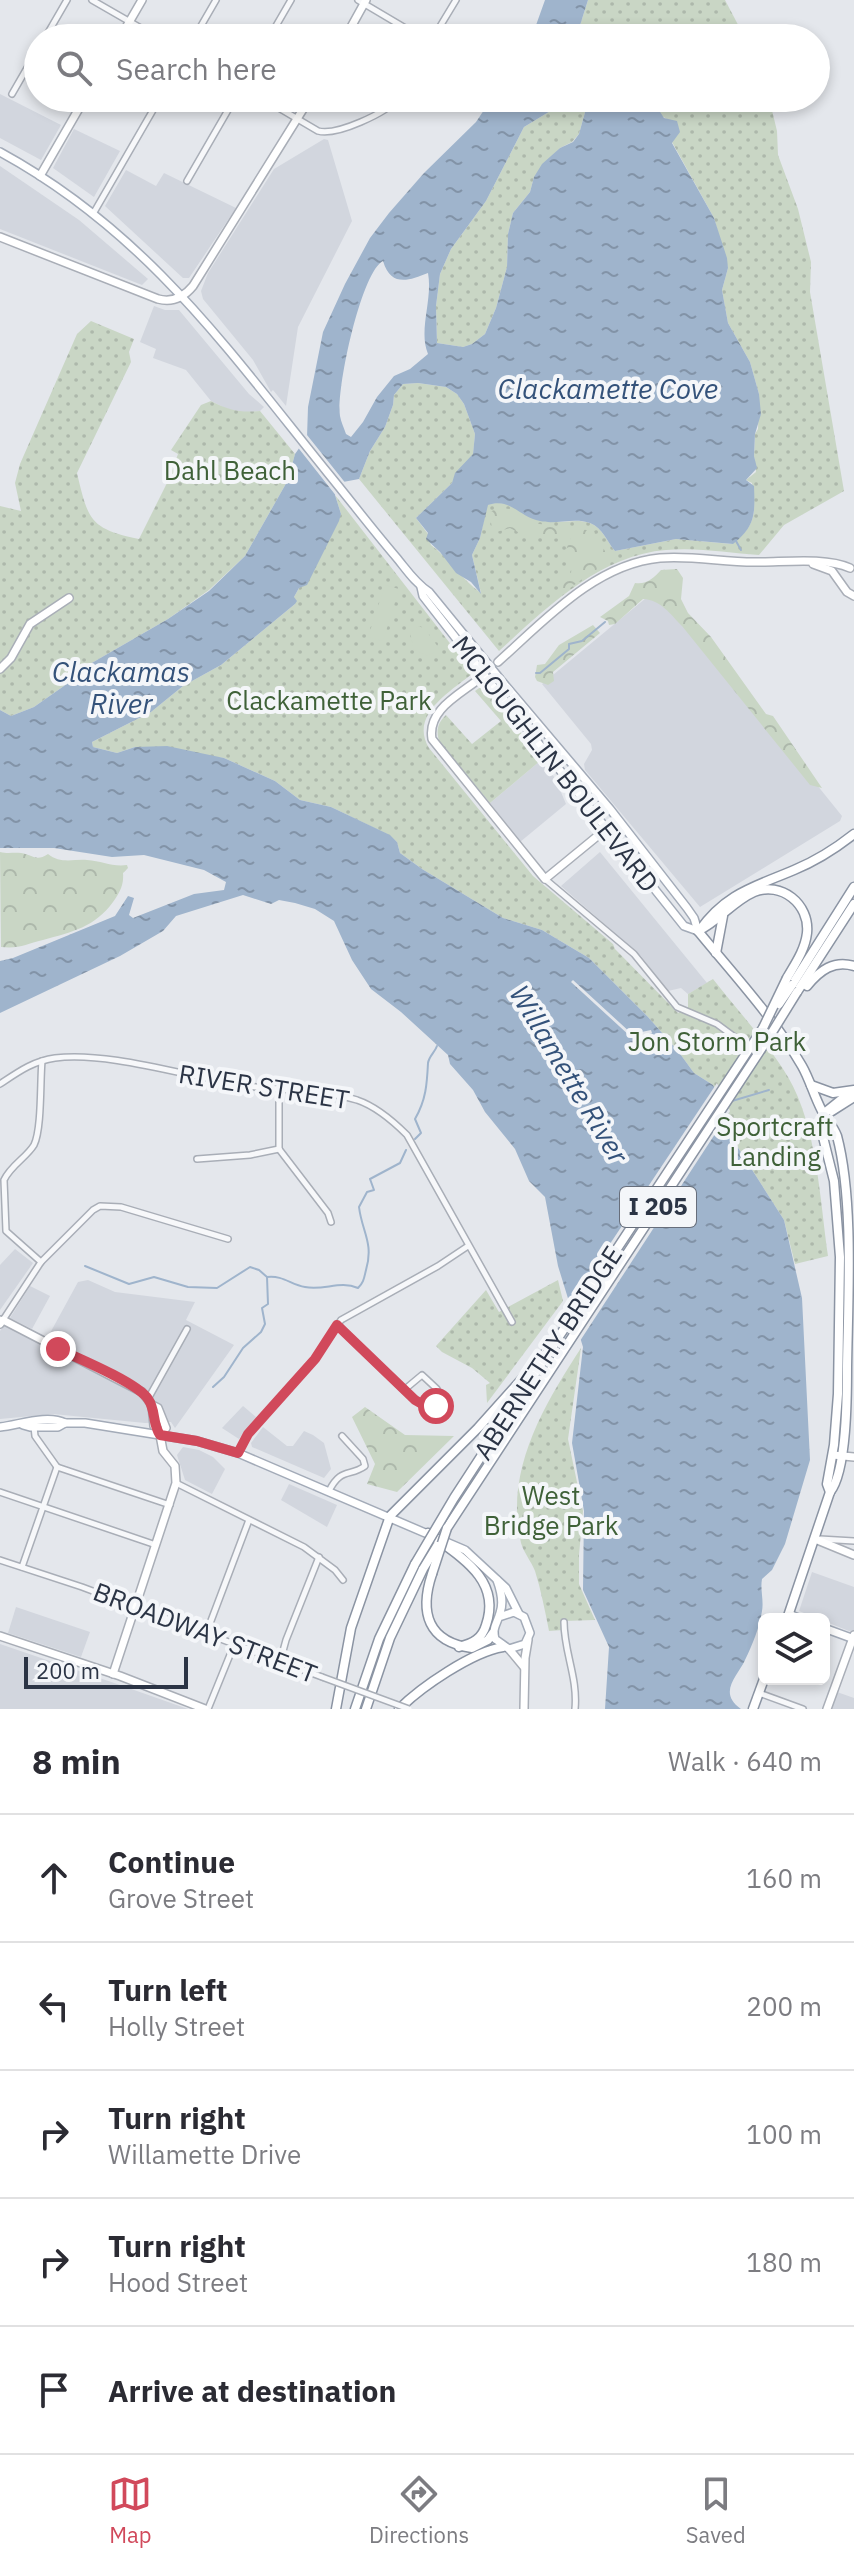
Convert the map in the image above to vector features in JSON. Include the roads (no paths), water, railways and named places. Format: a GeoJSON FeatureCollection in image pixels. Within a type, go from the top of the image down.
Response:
{"type":"FeatureCollection","features":[{"type":"Feature","properties":{"kind":"highway"},"geometry":{"type":"LineString","coordinates":[[698,931],[708,917],[743,890],[813,861],[854,834]]}},
{"type":"Feature","properties":{"kind":"highway","name":"I 205"},"geometry":{"type":"LineString","coordinates":[[794,988],[854,887]]}},
{"type":"Feature","properties":{"kind":"highway"},"geometry":{"type":"LineString","coordinates":[[698,931],[713,924],[758,891],[775,890],[794,899],[804,913],[807,929],[794,988]]}},
{"type":"Feature","properties":{"kind":"highway","name":"I 205"},"geometry":{"type":"LineString","coordinates":[[794,988],[854,904]]}},
{"type":"Feature","properties":{"kind":"highway"},"geometry":{"type":"LineString","coordinates":[[716,953],[723,916]]}},
{"type":"Feature","properties":{"kind":"highway","name":"MCLOUGHLIN BOULEVARD"},"geometry":{"type":"LineString","coordinates":[[698,931],[783,1039],[811,1085],[823,1114],[831,1121],[844,1168],[850,1206],[836,1485],[830,1492],[789,1613]]}},
{"type":"Feature","properties":{"kind":"highway"},"geometry":{"type":"LineString","coordinates":[[794,988],[829,966],[844,963],[854,966]]}},
{"type":"Feature","properties":{"kind":"highway","name":"ABERNETHY BRIDGE"},"geometry":{"type":"LineString","coordinates":[[423,1569],[454,1498],[763,1028],[794,988]]}},
{"type":"Feature","properties":{"kind":"highway","name":"ABERNETHY BRIDGE"},"geometry":{"type":"LineString","coordinates":[[423,1569],[771,1034],[794,988]]}},
{"type":"Feature","properties":{"kind":"highway"},"geometry":{"type":"LineString","coordinates":[[811,1085],[833,1093],[854,1090]]}},
{"type":"Feature","properties":{"kind":"highway"},"geometry":{"type":"LineString","coordinates":[[823,1114],[854,1090]]}},
{"type":"Feature","properties":{"kind":"highway"},"geometry":{"type":"LineString","coordinates":[[823,1114],[838,1109],[854,1097]]}},
{"type":"Feature","properties":{"kind":"highway","name":"MCLOUGHLIN BOULEVARD"},"geometry":{"type":"LineString","coordinates":[[823,1114],[820,1125],[832,1165],[847,1290],[851,1376],[837,1456]]}},
{"type":"Feature","properties":{"kind":"highway"},"geometry":{"type":"LineString","coordinates":[[336,1709],[343,1659],[356,1612],[390,1516],[470,1437],[556,1341]]}},
{"type":"Feature","properties":{"kind":"highway"},"geometry":{"type":"LineString","coordinates":[[428,1533],[472,1566],[488,1593],[490,1613],[482,1635],[459,1647]]}},
{"type":"Feature","properties":{"kind":"highway"},"geometry":{"type":"LineString","coordinates":[[423,1569],[429,1620],[442,1638],[459,1647],[478,1646],[493,1633]]}},
{"type":"Feature","properties":{"kind":"highway","name":"I 205"},"geometry":{"type":"LineString","coordinates":[[355,1709],[379,1639],[423,1569]]}},
{"type":"Feature","properties":{"kind":"highway","name":"I 205"},"geometry":{"type":"LineString","coordinates":[[366,1709],[390,1638],[423,1569]]}},
{"type":"Feature","properties":{"kind":"highway"},"geometry":{"type":"LineString","coordinates":[[399,1709],[456,1668],[489,1651],[506,1648]]}},
{"type":"Feature","properties":{"kind":"highway"},"geometry":{"type":"LineString","coordinates":[[753,1709],[762,1685]]}},
{"type":"Feature","properties":{"kind":"main road"},"geometry":{"type":"LineString","coordinates":[[127,24],[142,0]]}},
{"type":"Feature","properties":{"kind":"main road"},"geometry":{"type":"LineString","coordinates":[[352,24],[363,1]]}},
{"type":"Feature","properties":{"kind":"main road"},"geometry":{"type":"LineString","coordinates":[[40,176],[77,112]]}},
{"type":"Feature","properties":{"kind":"main road"},"geometry":{"type":"LineString","coordinates":[[0,237],[171,301],[193,286],[302,112]]}},
{"type":"Feature","properties":{"kind":"main road","name":"MCLOUGHLIN BOULEVARD"},"geometry":{"type":"LineString","coordinates":[[0,152],[93,214],[149,260],[183,295],[385,544],[421,587],[429,592],[617,820],[687,908],[698,931]]}},
{"type":"Feature","properties":{"kind":"main road"},"geometry":{"type":"LineString","coordinates":[[498,662],[536,626],[583,590],[611,572],[635,562],[667,557],[828,562],[853,566]]}},
{"type":"Feature","properties":{"kind":"main road"},"geometry":{"type":"LineString","coordinates":[[811,563],[832,571],[847,592],[854,596]]}},
{"type":"Feature","properties":{"kind":"main road"},"geometry":{"type":"LineString","coordinates":[[843,584],[844,575],[853,566]]}},
{"type":"Feature","properties":{"kind":"main road","name":"MCLOUGHLIN BOULEVARD"},"geometry":{"type":"LineString","coordinates":[[421,587],[423,596],[492,685],[684,926],[698,931]]}},
{"type":"Feature","properties":{"kind":"main road"},"geometry":{"type":"LineString","coordinates":[[0,669],[11,658],[30,624],[69,598]]}},
{"type":"Feature","properties":{"kind":"main road"},"geometry":{"type":"LineString","coordinates":[[479,679],[433,719],[433,742],[545,879],[617,820]]}},
{"type":"Feature","properties":{"kind":"main road"},"geometry":{"type":"LineString","coordinates":[[1,1321],[138,1389],[150,1402],[163,1451],[175,1466],[176,1483],[170,1505],[113,1674]]}},
{"type":"Feature","properties":{"kind":"main road"},"geometry":{"type":"LineString","coordinates":[[23,1425],[29,1421],[59,1420],[197,1441],[238,1453],[465,1550],[496,1578],[511,1596],[519,1614],[528,1622],[523,1708]]}},
{"type":"Feature","properties":{"kind":"main road"},"geometry":{"type":"LineString","coordinates":[[0,1427],[58,1427],[65,1423]]}},
{"type":"Feature","properties":{"kind":"main road"},"geometry":{"type":"LineString","coordinates":[[837,1456],[854,1457]]}},
{"type":"Feature","properties":{"kind":"main road"},"geometry":{"type":"LineString","coordinates":[[815,1539],[854,1555]]}},
{"type":"Feature","properties":{"kind":"main road"},"geometry":{"type":"LineString","coordinates":[[496,1578],[502,1596],[493,1633],[525,1669]]}},
{"type":"Feature","properties":{"kind":"main road"},"geometry":{"type":"LineString","coordinates":[[499,1617],[509,1613],[519,1614]]}},
{"type":"Feature","properties":{"kind":"main road"},"geometry":{"type":"LineString","coordinates":[[827,1709],[854,1637],[830,1630]]}},
{"type":"Feature","properties":{"kind":"main road"},"geometry":{"type":"LineString","coordinates":[[0,1636],[206,1709]]}},
{"type":"Feature","properties":{"kind":"main road"},"geometry":{"type":"LineString","coordinates":[[506,1648],[520,1647],[528,1639]]}},
{"type":"Feature","properties":{"kind":"street"},"geometry":{"type":"LineString","coordinates":[[53,24],[67,0]]}},
{"type":"Feature","properties":{"kind":"street"},"geometry":{"type":"LineString","coordinates":[[92,0],[134,24]]}},
{"type":"Feature","properties":{"kind":"street"},"geometry":{"type":"LineString","coordinates":[[202,24],[216,0]]}},
{"type":"Feature","properties":{"kind":"street"},"geometry":{"type":"LineString","coordinates":[[277,24],[291,0]]}},
{"type":"Feature","properties":{"kind":"street"},"geometry":{"type":"LineString","coordinates":[[441,24],[456,0]]}},
{"type":"Feature","properties":{"kind":"street"},"geometry":{"type":"LineString","coordinates":[[363,1],[400,24]]}},
{"type":"Feature","properties":{"kind":"street"},"geometry":{"type":"LineString","coordinates":[[12,94],[24,73]]}},
{"type":"Feature","properties":{"kind":"street"},"geometry":{"type":"LineString","coordinates":[[93,214],[152,112]]}},
{"type":"Feature","properties":{"kind":"street"},"geometry":{"type":"LineString","coordinates":[[187,181],[227,112]]}},
{"type":"Feature","properties":{"kind":"street"},"geometry":{"type":"LineString","coordinates":[[286,112],[322,132],[333,132],[382,112]]}},
{"type":"Feature","properties":{"kind":"street"},"geometry":{"type":"LineString","coordinates":[[545,879],[634,954],[677,1007],[717,1024],[740,1041]]}},
{"type":"Feature","properties":{"kind":"street","name":"RIVER STREET"},"geometry":{"type":"LineString","coordinates":[[0,1084],[29,1065],[70,1057],[112,1061],[219,1081],[322,1092],[358,1101],[407,1135],[512,1322]]}},
{"type":"Feature","properties":{"kind":"street"},"geometry":{"type":"LineString","coordinates":[[41,1262],[7,1234],[4,1180],[7,1173],[29,1152],[37,1136],[42,1061]]}},
{"type":"Feature","properties":{"kind":"street"},"geometry":{"type":"LineString","coordinates":[[279,1088],[279,1149],[328,1213],[331,1222]]}},
{"type":"Feature","properties":{"kind":"street"},"geometry":{"type":"LineString","coordinates":[[197,1159],[250,1155],[279,1149]]}},
{"type":"Feature","properties":{"kind":"street"},"geometry":{"type":"LineString","coordinates":[[1,1321],[41,1262],[100,1206],[121,1207],[228,1239]]}},
{"type":"Feature","properties":{"kind":"street"},"geometry":{"type":"LineString","coordinates":[[238,1453],[248,1434],[315,1359],[337,1325],[468,1246]]}},
{"type":"Feature","properties":{"kind":"street"},"geometry":{"type":"LineString","coordinates":[[337,1325],[404,1390],[422,1404],[436,1406],[441,1402],[437,1389],[422,1375],[404,1390]]}},
{"type":"Feature","properties":{"kind":"street"},"geometry":{"type":"LineString","coordinates":[[150,1402],[187,1329]]}},
{"type":"Feature","properties":{"kind":"street"},"geometry":{"type":"LineString","coordinates":[[34,1427],[35,1436],[57,1467],[170,1505]]}},
{"type":"Feature","properties":{"kind":"street"},"geometry":{"type":"LineString","coordinates":[[329,1491],[343,1474],[365,1466],[363,1459],[342,1436]]}},
{"type":"Feature","properties":{"kind":"street"},"geometry":{"type":"LineString","coordinates":[[22,1567],[57,1467]]}},
{"type":"Feature","properties":{"kind":"street"},"geometry":{"type":"LineString","coordinates":[[176,1483],[319,1557],[343,1580]]}},
{"type":"Feature","properties":{"kind":"street"},"geometry":{"type":"LineString","coordinates":[[0,1492],[156,1545]]}},
{"type":"Feature","properties":{"kind":"street"},"geometry":{"type":"LineString","coordinates":[[206,1634],[249,1520]]}},
{"type":"Feature","properties":{"kind":"street"},"geometry":{"type":"LineString","coordinates":[[815,1539],[854,1541]]}},
{"type":"Feature","properties":{"kind":"street"},"geometry":{"type":"LineString","coordinates":[[280,1662],[319,1557]]}},
{"type":"Feature","properties":{"kind":"street","name":"BROADWAY STREET"},"geometry":{"type":"LineString","coordinates":[[0,1560],[409,1709]]}},
{"type":"Feature","properties":{"kind":"street"},"geometry":{"type":"LineString","coordinates":[[564,1622],[565,1644],[575,1680],[575,1709]]}},
{"type":"Feature","properties":{"kind":"street"},"geometry":{"type":"LineString","coordinates":[[206,1709],[234,1645]]}},
{"type":"Feature","properties":{"kind":"street"},"geometry":{"type":"LineString","coordinates":[[759,1694],[803,1709]]}},
{"type":"Feature","properties":{"kind":"water"},"geometry":{"type":"Polygon","coordinates":[[[545,0],[588,0],[580,24],[536,24],[545,0]]]}},
{"type":"Feature","properties":{"kind":"water"},"geometry":{"type":"Polygon","coordinates":[[[483,112],[549,112],[524,127],[486,201],[451,249],[440,274],[436,306],[437,343],[463,347],[485,334],[496,308],[507,267],[508,234],[513,213],[530,192],[542,164],[560,148],[573,142],[579,134],[585,112],[660,112],[664,118],[677,121],[680,132],[672,143],[714,218],[727,258],[728,268],[722,290],[728,323],[750,362],[759,394],[761,414],[755,434],[754,456],[757,468],[746,480],[754,486],[754,511],[750,525],[733,544],[676,539],[615,551],[602,532],[590,523],[540,521],[509,505],[488,505],[480,538],[472,555],[481,594],[471,582],[456,573],[426,539],[428,533],[416,518],[452,483],[455,473],[473,454],[475,434],[464,404],[457,394],[446,387],[403,384],[394,395],[385,427],[370,451],[359,479],[343,482],[335,495],[341,514],[339,521],[307,585],[299,588],[294,597],[297,601],[295,604],[221,665],[183,686],[151,712],[92,742],[93,747],[117,753],[135,747],[167,746],[224,758],[275,781],[300,800],[331,807],[390,835],[397,842],[400,853],[422,869],[503,918],[542,930],[589,958],[648,1017],[694,1073],[713,1085],[728,1115],[739,1128],[735,1143],[784,1220],[802,1298],[810,1460],[785,1544],[772,1570],[762,1579],[762,1607],[758,1613],[755,1636],[731,1684],[731,1696],[741,1709],[605,1709],[609,1647],[583,1590],[584,1511],[572,1443],[583,1347],[558,1266],[545,1197],[529,1181],[515,1149],[485,1112],[473,1090],[450,1064],[448,1055],[371,989],[352,960],[334,921],[315,909],[295,903],[279,900],[271,904],[243,895],[176,916],[163,931],[120,956],[0,1013],[0,961],[115,916],[128,896],[134,898],[129,915],[133,918],[194,894],[224,890],[226,882],[204,870],[144,855],[112,857],[54,848],[0,848],[0,710],[11,716],[34,707],[90,664],[168,619],[209,591],[245,556],[288,480],[295,454],[307,437],[308,407],[323,332],[370,238],[389,213],[483,112]],[[383,261],[366,286],[352,333],[340,402],[340,416],[346,434],[351,437],[394,376],[410,369],[428,354],[424,335],[428,273],[401,280],[395,278],[383,261]]]}},
{"type":"Feature","properties":{"kind":"waterway"},"geometry":{"type":"LineString","coordinates":[[736,541],[741,550]]}},
{"type":"Feature","properties":{"kind":"waterway"},"geometry":{"type":"LineString","coordinates":[[536,673],[569,649],[569,644],[582,641],[605,622]]}},
{"type":"Feature","properties":{"kind":"waterway"},"geometry":{"type":"LineString","coordinates":[[415,1139],[421,1133],[415,1119],[422,1105],[428,1063],[437,1046]]}},
{"type":"Feature","properties":{"kind":"waterway"},"geometry":{"type":"LineString","coordinates":[[732,1101],[769,1090]]}},
{"type":"Feature","properties":{"kind":"waterway"},"geometry":{"type":"LineString","coordinates":[[213,1387],[265,1324],[262,1308],[268,1304],[267,1277],[278,1277],[312,1288],[360,1286],[369,1252],[359,1207],[367,1192],[374,1190],[370,1179],[400,1163],[406,1150]]}},
{"type":"Feature","properties":{"kind":"waterway"},"geometry":{"type":"LineString","coordinates":[[85,1266],[129,1284],[154,1277],[188,1287],[217,1288],[250,1267],[267,1277]]}},
{"type":"Feature","properties":{"kind":"water label","name":"Clackamette Cove"},"geometry":{"type":"Point","coordinates":[608,389]}},
{"type":"Feature","properties":{"kind":"water label","name":"Clackamas River"},"geometry":{"type":"Point","coordinates":[121,688]}},
{"type":"Feature","properties":{"kind":"water label","name":"Willamette River"},"geometry":{"type":"Point","coordinates":[569,1074]}},
{"type":"Feature","properties":{"kind":"park label","name":"Dahl Beach"},"geometry":{"type":"Point","coordinates":[230,471]}},
{"type":"Feature","properties":{"kind":"park label","name":"Clackamette Park"},"geometry":{"type":"Point","coordinates":[329,701]}},
{"type":"Feature","properties":{"kind":"park label","name":"Jon Storm Park"},"geometry":{"type":"Point","coordinates":[717,1042]}},
{"type":"Feature","properties":{"kind":"park label","name":"Sportcraft Landing"},"geometry":{"type":"Point","coordinates":[775,1142]}},
{"type":"Feature","properties":{"kind":"park label","name":"West Bridge Park"},"geometry":{"type":"Point","coordinates":[551,1511]}}]}
